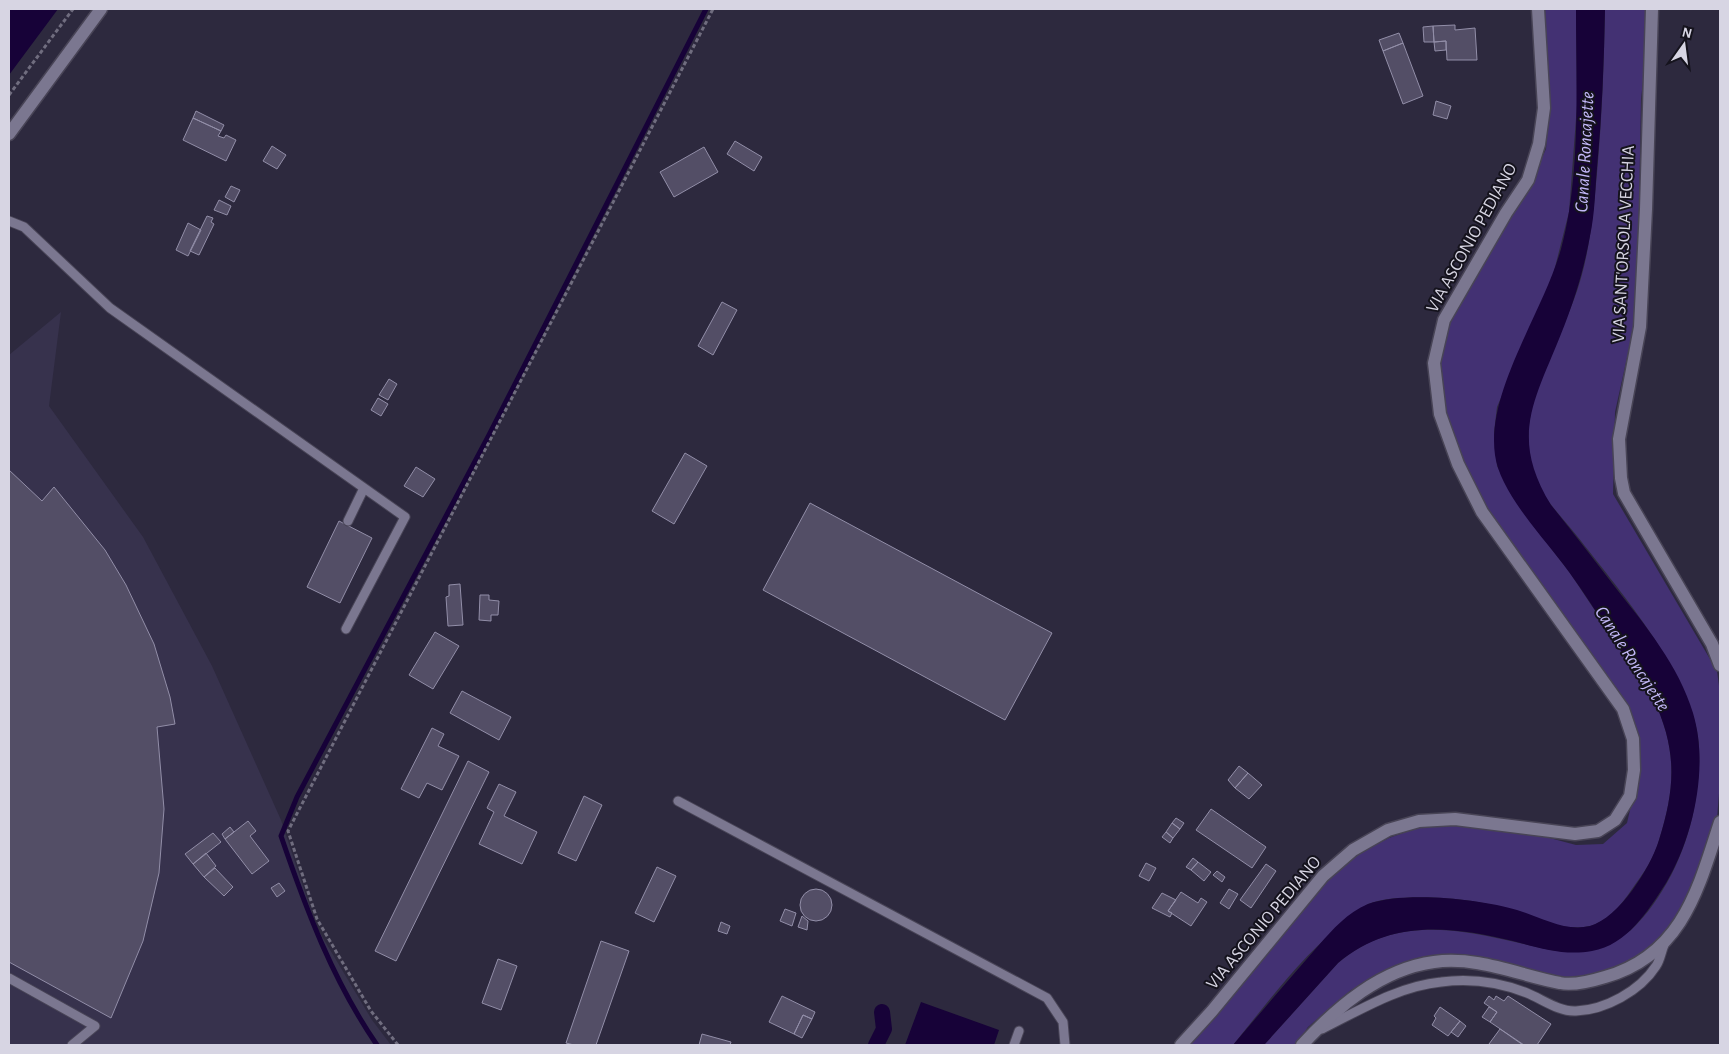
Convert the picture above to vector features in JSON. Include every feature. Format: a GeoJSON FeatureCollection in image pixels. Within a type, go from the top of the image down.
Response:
{"type":"FeatureCollection","features":[{"type":"Feature","properties":{"kind":"street"},"geometry":{"type":"LineString","coordinates":[[9,134],[101,9]]}},
{"type":"Feature","properties":{"kind":"street","name":"VIA ASCONIO PEDIANO"},"geometry":{"type":"LineString","coordinates":[[1182,1045],[1323,876],[1353,850],[1388,830],[1419,821],[1455,819],[1575,834],[1598,831],[1615,820],[1630,796],[1634,770],[1634,739],[1623,709],[1482,512],[1458,464],[1440,414],[1434,363],[1444,320],[1528,180],[1539,144],[1544,108],[1538,9]]}},
{"type":"Feature","properties":{"kind":"street","name":"VIA SANT'ORSOLA VECCHIA"},"geometry":{"type":"LineString","coordinates":[[1652,9],[1646,209],[1640,327],[1619,439],[1621,478],[1624,493],[1712,644],[1720,664]]}},
{"type":"Feature","properties":{"kind":"street"},"geometry":{"type":"LineString","coordinates":[[1302,1045],[1356,995],[1396,972],[1434,962],[1466,962],[1503,967],[1563,984],[1591,981],[1622,972],[1643,962],[1664,945],[1680,922],[1702,879],[1720,822]]}},
{"type":"Feature","properties":{"kind":"lane"},"geometry":{"type":"LineString","coordinates":[[9,221],[24,227],[110,308],[405,517],[346,629]]}},
{"type":"Feature","properties":{"kind":"lane"},"geometry":{"type":"LineString","coordinates":[[348,521],[364,488]]}},
{"type":"Feature","properties":{"kind":"lane"},"geometry":{"type":"LineString","coordinates":[[678,801],[1046,998],[1063,1022],[1064,1045]]}},
{"type":"Feature","properties":{"kind":"lane"},"geometry":{"type":"LineString","coordinates":[[1313,1033],[1408,988],[1442,982],[1493,981],[1528,993],[1550,1004],[1575,1011],[1615,1002],[1638,986],[1656,966],[1664,945]]}},
{"type":"Feature","properties":{"kind":"lane"},"geometry":{"type":"LineString","coordinates":[[9,978],[95,1026],[72,1045]]}},
{"type":"Feature","properties":{"kind":"lane"},"geometry":{"type":"LineString","coordinates":[[1014,1045],[1019,1031]]}},
{"type":"Feature","properties":{"kind":"path"},"geometry":{"type":"LineString","coordinates":[[9,95],[73,9]]}},
{"type":"Feature","properties":{"kind":"path"},"geometry":{"type":"LineString","coordinates":[[398,1045],[371,1011],[317,919],[288,832],[713,9]]}},
{"type":"Feature","properties":{"kind":"shaded area"},"geometry":{"type":"Polygon","coordinates":[[[1545,9],[1576,9],[1577,105],[1569,212],[1552,279],[1497,407],[1494,432],[1497,466],[1511,494],[1570,573],[1653,698],[1661,717],[1670,751],[1671,785],[1665,820],[1657,847],[1644,872],[1619,906],[1609,916],[1590,926],[1578,927],[1552,924],[1488,904],[1444,898],[1393,898],[1368,904],[1317,946],[1274,994],[1233,1045],[1190,1045],[1324,879],[1353,856],[1389,838],[1420,827],[1456,824],[1527,832],[1576,845],[1603,844],[1627,823],[1640,767],[1639,737],[1485,512],[1442,412],[1437,364],[1447,322],[1530,184],[1546,149],[1549,111],[1545,9]]]}},
{"type":"Feature","properties":{"kind":"shaded area"},"geometry":{"type":"Polygon","coordinates":[[[1605,9],[1651,9],[1641,99],[1634,326],[1615,412],[1613,494],[1717,671],[1720,693],[1720,781],[1717,819],[1699,878],[1664,946],[1622,977],[1563,987],[1467,963],[1397,972],[1351,990],[1308,1027],[1296,1045],[1264,1045],[1338,963],[1357,949],[1377,939],[1397,933],[1418,930],[1440,930],[1484,935],[1545,949],[1570,952],[1595,948],[1617,939],[1631,930],[1643,918],[1663,890],[1672,874],[1685,842],[1694,809],[1699,760],[1697,731],[1690,707],[1665,655],[1648,629],[1541,490],[1533,472],[1529,450],[1532,406],[1547,363],[1573,302],[1583,271],[1590,239],[1600,132],[1605,9]]]}},
{"type":"Feature","properties":{"kind":"shaded area"},"geometry":{"type":"Polygon","coordinates":[[[61,312],[49,406],[143,537],[212,666],[281,820],[317,928],[372,1020],[391,1045],[9,1045],[9,355],[61,312]]]}},
{"type":"Feature","properties":{"kind":"water"},"geometry":{"type":"Polygon","coordinates":[[[9,9],[58,9],[9,75],[9,9]]]}},
{"type":"Feature","properties":{"kind":"water","name":"Canale Roncajette"},"geometry":{"type":"Polygon","coordinates":[[[1576,9],[1605,9],[1594,210],[1588,248],[1578,285],[1566,322],[1535,399],[1530,418],[1531,458],[1538,481],[1551,505],[1649,631],[1670,662],[1687,696],[1698,734],[1699,755],[1699,778],[1691,823],[1676,864],[1652,905],[1626,934],[1604,948],[1572,953],[1542,949],[1467,932],[1422,930],[1400,933],[1379,939],[1358,949],[1338,963],[1264,1045],[1233,1045],[1329,933],[1361,907],[1384,900],[1402,898],[1442,898],[1501,906],[1571,927],[1590,926],[1612,913],[1632,890],[1649,864],[1659,840],[1669,802],[1671,768],[1666,734],[1653,698],[1580,588],[1515,501],[1499,470],[1495,455],[1495,430],[1499,405],[1507,379],[1553,274],[1567,221],[1575,161],[1577,99],[1576,9]]]}},
{"type":"Feature","properties":{"kind":"water"},"geometry":{"type":"Polygon","coordinates":[[[921,1002],[999,1030],[994,1045],[905,1045],[921,1002]]]}},
{"type":"Feature","properties":{"kind":"building"},"geometry":{"type":"Polygon","coordinates":[[[1455,25],[1455,30],[1475,28],[1477,60],[1447,60],[1446,41],[1434,42],[1433,26],[1455,25]]]}},
{"type":"Feature","properties":{"kind":"building"},"geometry":{"type":"Polygon","coordinates":[[[1433,26],[1434,42],[1424,42],[1423,27],[1433,26]]]}},
{"type":"Feature","properties":{"kind":"building"},"geometry":{"type":"Polygon","coordinates":[[[1399,33],[1403,43],[1383,51],[1379,40],[1399,33]]]}},
{"type":"Feature","properties":{"kind":"building"},"geometry":{"type":"Polygon","coordinates":[[[1446,41],[1446,50],[1435,51],[1434,42],[1446,41]]]}},
{"type":"Feature","properties":{"kind":"building"},"geometry":{"type":"Polygon","coordinates":[[[1403,43],[1423,96],[1403,104],[1383,51],[1403,43]]]}},
{"type":"Feature","properties":{"kind":"building"},"geometry":{"type":"Polygon","coordinates":[[[1436,101],[1451,106],[1447,119],[1433,115],[1436,101]]]}},
{"type":"Feature","properties":{"kind":"building"},"geometry":{"type":"Polygon","coordinates":[[[196,111],[224,125],[221,131],[193,118],[196,111]]]}},
{"type":"Feature","properties":{"kind":"building"},"geometry":{"type":"Polygon","coordinates":[[[193,118],[221,131],[218,136],[224,138],[226,135],[236,140],[226,161],[183,140],[193,118]]]}},
{"type":"Feature","properties":{"kind":"building"},"geometry":{"type":"Polygon","coordinates":[[[735,141],[762,157],[754,171],[727,154],[735,141]]]}},
{"type":"Feature","properties":{"kind":"building"},"geometry":{"type":"Polygon","coordinates":[[[272,146],[286,155],[277,169],[263,161],[272,146]]]}},
{"type":"Feature","properties":{"kind":"building"},"geometry":{"type":"Polygon","coordinates":[[[704,147],[718,172],[674,197],[660,172],[704,147]]]}},
{"type":"Feature","properties":{"kind":"building"},"geometry":{"type":"Polygon","coordinates":[[[231,186],[240,190],[234,202],[225,197],[231,186]]]}},
{"type":"Feature","properties":{"kind":"building"},"geometry":{"type":"Polygon","coordinates":[[[219,200],[231,206],[227,215],[214,210],[219,200]]]}},
{"type":"Feature","properties":{"kind":"building"},"geometry":{"type":"Polygon","coordinates":[[[207,216],[213,218],[211,222],[214,224],[199,255],[190,251],[207,216]]]}},
{"type":"Feature","properties":{"kind":"building"},"geometry":{"type":"Polygon","coordinates":[[[188,223],[201,230],[188,256],[176,250],[188,223]]]}},
{"type":"Feature","properties":{"kind":"building"},"geometry":{"type":"Polygon","coordinates":[[[722,302],[737,310],[713,355],[698,346],[722,302]]]}},
{"type":"Feature","properties":{"kind":"building"},"geometry":{"type":"Polygon","coordinates":[[[389,379],[397,384],[388,400],[379,395],[389,379]]]}},
{"type":"Feature","properties":{"kind":"building"},"geometry":{"type":"Polygon","coordinates":[[[378,398],[388,404],[381,416],[371,410],[378,398]]]}},
{"type":"Feature","properties":{"kind":"building"},"geometry":{"type":"Polygon","coordinates":[[[685,453],[707,466],[674,524],[652,511],[685,453]]]}},
{"type":"Feature","properties":{"kind":"building"},"geometry":{"type":"Polygon","coordinates":[[[416,467],[435,479],[423,497],[404,486],[416,467]]]}},
{"type":"Feature","properties":{"kind":"building"},"geometry":{"type":"Polygon","coordinates":[[[9,470],[42,501],[54,487],[105,550],[126,585],[154,644],[170,697],[175,724],[157,727],[164,809],[159,873],[143,941],[111,1018],[9,962],[9,470]]]}},
{"type":"Feature","properties":{"kind":"building"},"geometry":{"type":"Polygon","coordinates":[[[810,503],[1052,633],[1005,720],[763,590],[810,503]]]}},
{"type":"Feature","properties":{"kind":"building"},"geometry":{"type":"Polygon","coordinates":[[[339,521],[372,538],[340,603],[307,587],[339,521]]]}},
{"type":"Feature","properties":{"kind":"building"},"geometry":{"type":"Polygon","coordinates":[[[460,584],[463,625],[448,626],[446,597],[449,596],[449,585],[460,584]]]}},
{"type":"Feature","properties":{"kind":"building"},"geometry":{"type":"Polygon","coordinates":[[[480,595],[489,595],[489,600],[499,601],[498,615],[491,615],[491,621],[479,620],[480,595]]]}},
{"type":"Feature","properties":{"kind":"building"},"geometry":{"type":"Polygon","coordinates":[[[435,632],[459,646],[433,689],[409,675],[435,632]]]}},
{"type":"Feature","properties":{"kind":"building"},"geometry":{"type":"Polygon","coordinates":[[[462,691],[511,717],[499,740],[450,713],[462,691]]]}},
{"type":"Feature","properties":{"kind":"building"},"geometry":{"type":"Polygon","coordinates":[[[432,728],[444,734],[438,746],[459,756],[442,790],[427,783],[419,798],[401,789],[432,728]]]}},
{"type":"Feature","properties":{"kind":"building"},"geometry":{"type":"Polygon","coordinates":[[[468,761],[489,772],[396,961],[375,951],[468,761]]]}},
{"type":"Feature","properties":{"kind":"building"},"geometry":{"type":"Polygon","coordinates":[[[1239,766],[1248,773],[1235,788],[1228,780],[1239,766]]]}},
{"type":"Feature","properties":{"kind":"building"},"geometry":{"type":"Polygon","coordinates":[[[1248,773],[1262,785],[1249,799],[1235,788],[1248,773]]]}},
{"type":"Feature","properties":{"kind":"building"},"geometry":{"type":"Polygon","coordinates":[[[499,784],[516,792],[504,816],[537,832],[522,864],[479,844],[494,812],[487,808],[499,784]]]}},
{"type":"Feature","properties":{"kind":"building"},"geometry":{"type":"Polygon","coordinates":[[[584,796],[602,805],[576,861],[558,853],[584,796]]]}},
{"type":"Feature","properties":{"kind":"building"},"geometry":{"type":"Polygon","coordinates":[[[1211,809],[1266,847],[1252,868],[1196,830],[1211,809]]]}},
{"type":"Feature","properties":{"kind":"building"},"geometry":{"type":"Polygon","coordinates":[[[1176,818],[1184,823],[1180,829],[1172,823],[1176,818]]]}},
{"type":"Feature","properties":{"kind":"building"},"geometry":{"type":"Polygon","coordinates":[[[248,821],[256,831],[250,836],[269,861],[252,874],[225,839],[248,821]]]}},
{"type":"Feature","properties":{"kind":"building"},"geometry":{"type":"Polygon","coordinates":[[[1172,823],[1180,829],[1173,838],[1166,832],[1172,823]]]}},
{"type":"Feature","properties":{"kind":"building"},"geometry":{"type":"Polygon","coordinates":[[[230,827],[234,832],[225,839],[222,834],[230,827]]]}},
{"type":"Feature","properties":{"kind":"building"},"geometry":{"type":"Polygon","coordinates":[[[1166,832],[1173,838],[1170,843],[1162,837],[1166,832]]]}},
{"type":"Feature","properties":{"kind":"building"},"geometry":{"type":"Polygon","coordinates":[[[213,833],[221,842],[193,864],[185,854],[213,833]]]}},
{"type":"Feature","properties":{"kind":"building"},"geometry":{"type":"Polygon","coordinates":[[[206,853],[216,866],[204,877],[193,864],[206,853]]]}},
{"type":"Feature","properties":{"kind":"building"},"geometry":{"type":"Polygon","coordinates":[[[1193,858],[1198,862],[1191,870],[1186,867],[1193,858]]]}},
{"type":"Feature","properties":{"kind":"building"},"geometry":{"type":"Polygon","coordinates":[[[1198,862],[1211,872],[1204,881],[1191,870],[1198,862]]]}},
{"type":"Feature","properties":{"kind":"building"},"geometry":{"type":"Polygon","coordinates":[[[1146,863],[1156,868],[1149,881],[1139,876],[1146,863]]]}},
{"type":"Feature","properties":{"kind":"building"},"geometry":{"type":"Polygon","coordinates":[[[1266,864],[1276,871],[1251,908],[1240,900],[1266,864]]]}},
{"type":"Feature","properties":{"kind":"building"},"geometry":{"type":"Polygon","coordinates":[[[657,867],[676,876],[654,922],[635,913],[657,867]]]}},
{"type":"Feature","properties":{"kind":"building"},"geometry":{"type":"Polygon","coordinates":[[[215,868],[233,887],[224,896],[204,877],[215,868]]]}},
{"type":"Feature","properties":{"kind":"building"},"geometry":{"type":"Polygon","coordinates":[[[1217,871],[1225,877],[1222,882],[1213,875],[1217,871]]]}},
{"type":"Feature","properties":{"kind":"building"},"geometry":{"type":"Polygon","coordinates":[[[279,883],[285,891],[277,897],[271,888],[279,883]]]}},
{"type":"Feature","properties":{"kind":"building"},"geometry":{"type":"Polygon","coordinates":[[[816,889],[827,894],[832,905],[827,916],[816,921],[805,916],[800,905],[805,894],[816,889]]]}},
{"type":"Feature","properties":{"kind":"building"},"geometry":{"type":"Polygon","coordinates":[[[1229,889],[1238,894],[1229,909],[1220,903],[1229,889]]]}},
{"type":"Feature","properties":{"kind":"building"},"geometry":{"type":"Polygon","coordinates":[[[1181,892],[1198,903],[1201,898],[1207,902],[1191,926],[1168,911],[1181,892]]]}},
{"type":"Feature","properties":{"kind":"building"},"geometry":{"type":"Polygon","coordinates":[[[1162,893],[1176,900],[1168,911],[1172,913],[1170,917],[1152,908],[1162,893]]]}},
{"type":"Feature","properties":{"kind":"building"},"geometry":{"type":"Polygon","coordinates":[[[785,909],[796,913],[792,926],[780,921],[785,909]]]}},
{"type":"Feature","properties":{"kind":"building"},"geometry":{"type":"Polygon","coordinates":[[[802,916],[808,921],[807,930],[798,927],[802,916]]]}},
{"type":"Feature","properties":{"kind":"building"},"geometry":{"type":"Polygon","coordinates":[[[721,922],[730,926],[727,934],[718,931],[721,922]]]}},
{"type":"Feature","properties":{"kind":"building"},"geometry":{"type":"Polygon","coordinates":[[[601,941],[629,951],[596,1045],[566,1043],[601,941]]]}},
{"type":"Feature","properties":{"kind":"building"},"geometry":{"type":"Polygon","coordinates":[[[498,959],[517,966],[501,1010],[482,1003],[498,959]]]}},
{"type":"Feature","properties":{"kind":"building"},"geometry":{"type":"Polygon","coordinates":[[[782,996],[815,1012],[812,1019],[803,1015],[794,1034],[769,1022],[782,996]]]}},
{"type":"Feature","properties":{"kind":"building"},"geometry":{"type":"Polygon","coordinates":[[[1489,996],[1494,1000],[1496,996],[1504,1001],[1508,996],[1551,1024],[1537,1045],[1524,1045],[1490,1022],[1497,1012],[1484,1003],[1489,996]]]}},
{"type":"Feature","properties":{"kind":"building"},"geometry":{"type":"Polygon","coordinates":[[[1440,1007],[1460,1021],[1448,1036],[1432,1025],[1436,1018],[1434,1016],[1440,1007]]]}},
{"type":"Feature","properties":{"kind":"building"},"geometry":{"type":"Polygon","coordinates":[[[1489,1007],[1497,1012],[1490,1022],[1482,1017],[1489,1007]]]}},
{"type":"Feature","properties":{"kind":"building"},"geometry":{"type":"Polygon","coordinates":[[[803,1015],[812,1019],[802,1038],[794,1034],[803,1015]]]}},
{"type":"Feature","properties":{"kind":"building"},"geometry":{"type":"Polygon","coordinates":[[[1460,1021],[1466,1026],[1458,1037],[1451,1032],[1460,1021]]]}},
{"type":"Feature","properties":{"kind":"building"},"geometry":{"type":"Polygon","coordinates":[[[1500,1029],[1523,1045],[1489,1044],[1500,1029]]]}},
{"type":"Feature","properties":{"kind":"building"},"geometry":{"type":"Polygon","coordinates":[[[702,1034],[731,1042],[730,1045],[699,1045],[702,1034]]]}},
{"type":"Feature","properties":{"kind":"waterway"},"geometry":{"type":"LineString","coordinates":[[377,1045],[347,996],[322,944],[281,836],[297,797],[489,435],[706,9]]}},
{"type":"Feature","properties":{"kind":"waterway"},"geometry":{"type":"LineString","coordinates":[[876,1045],[884,1029],[882,1012]]}}]}
